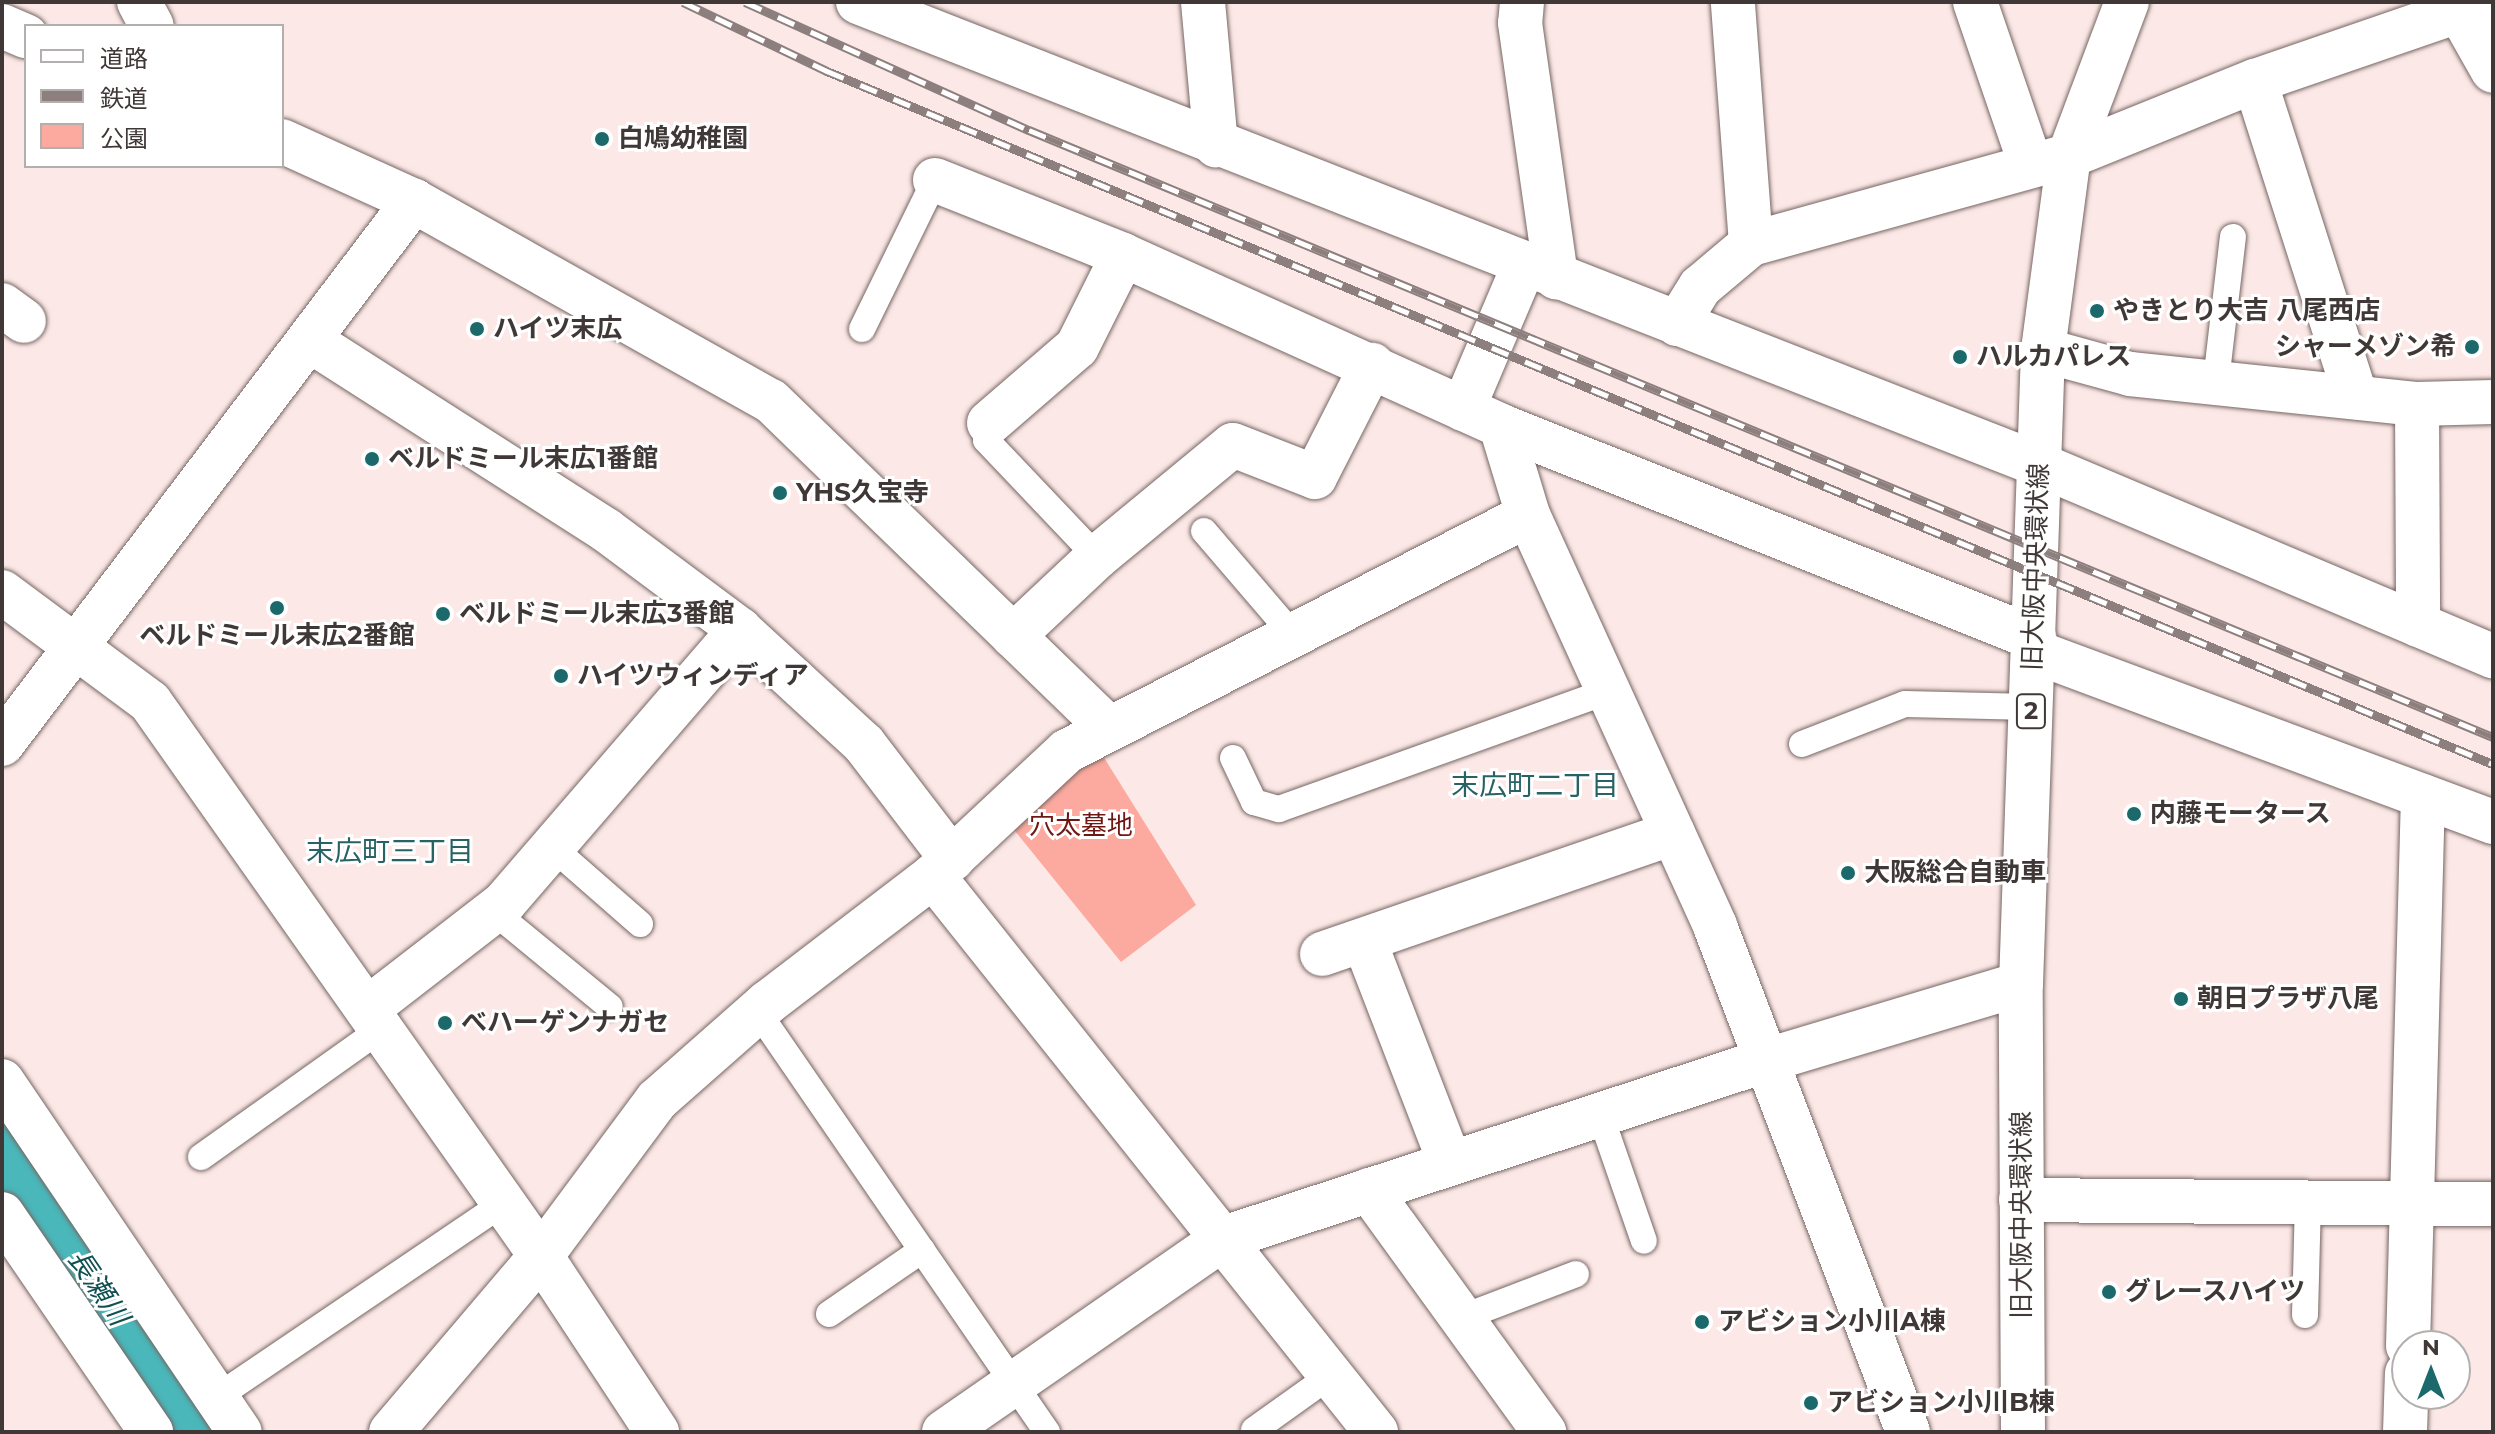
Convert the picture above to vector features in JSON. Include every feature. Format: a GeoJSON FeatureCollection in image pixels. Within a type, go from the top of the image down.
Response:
{"type":"FeatureCollection","features":[{"type":"Feature","properties":{"kind":"street"},"geometry":{"type":"LineString","coordinates":[[139,2],[151,24]]}},
{"type":"Feature","properties":{"kind":"street"},"geometry":{"type":"LineString","coordinates":[[858,2],[1216,145],[2040,465],[2493,656]]}},
{"type":"Feature","properties":{"kind":"street"},"geometry":{"type":"LineString","coordinates":[[1203,2],[1216,145]]}},
{"type":"Feature","properties":{"kind":"street"},"geometry":{"type":"LineString","coordinates":[[1522,2],[1520,23],[1540,271],[1482,418],[1715,926],[1908,1432]]}},
{"type":"Feature","properties":{"kind":"street"},"geometry":{"type":"LineString","coordinates":[[1733,2],[1751,244]]}},
{"type":"Feature","properties":{"kind":"street"},"geometry":{"type":"LineString","coordinates":[[1975,2],[2050,161]]}},
{"type":"Feature","properties":{"kind":"street","name":"旧大阪中央環状線"},"geometry":{"type":"LineString","coordinates":[[2023,1432],[2021,984],[2050,161],[2127,2]]}},
{"type":"Feature","properties":{"kind":"street"},"geometry":{"type":"LineString","coordinates":[[1677,324],[1700,287],[1751,244],[2050,161],[2255,81],[2467,8],[2493,71]]}},
{"type":"Feature","properties":{"kind":"street"},"geometry":{"type":"LineString","coordinates":[[2,26],[24,35]]}},
{"type":"Feature","properties":{"kind":"street"},"geometry":{"type":"LineString","coordinates":[[2255,81],[2356,397]]}},
{"type":"Feature","properties":{"kind":"street"},"geometry":{"type":"LineString","coordinates":[[284,142],[414,201],[771,401],[1109,729]]}},
{"type":"Feature","properties":{"kind":"street"},"geometry":{"type":"LineString","coordinates":[[935,180],[1123,255],[1372,365],[1482,418],[2033,644],[2493,822]]}},
{"type":"Feature","properties":{"kind":"street"},"geometry":{"type":"LineString","coordinates":[[2,744],[414,201]]}},
{"type":"Feature","properties":{"kind":"street"},"geometry":{"type":"LineString","coordinates":[[989,423],[1077,347],[1123,255]]}},
{"type":"Feature","properties":{"kind":"street"},"geometry":{"type":"LineString","coordinates":[[309,340],[606,530],[740,630],[864,744],[942,867],[1376,1432]]}},
{"type":"Feature","properties":{"kind":"street"},"geometry":{"type":"LineString","coordinates":[[2043,350],[2130,374],[2417,404],[2493,402]]}},
{"type":"Feature","properties":{"kind":"street"},"geometry":{"type":"LineString","coordinates":[[1013,636],[1097,557],[1233,445],[1315,477],[1372,365]]}},
{"type":"Feature","properties":{"kind":"street"},"geometry":{"type":"LineString","coordinates":[[2417,404],[2418,625]]}},
{"type":"Feature","properties":{"kind":"street"},"geometry":{"type":"LineString","coordinates":[[391,1432],[541,1256],[657,1100],[758,1012],[942,867],[1067,751],[1528,515]]}},
{"type":"Feature","properties":{"kind":"street"},"geometry":{"type":"LineString","coordinates":[[2,592],[150,702],[541,1256],[657,1432]]}},
{"type":"Feature","properties":{"kind":"street"},"geometry":{"type":"LineString","coordinates":[[374,1019],[493,911],[740,630]]}},
{"type":"Feature","properties":{"kind":"street"},"geometry":{"type":"LineString","coordinates":[[2408,1330],[2423,796]]}},
{"type":"Feature","properties":{"kind":"street"},"geometry":{"type":"LineString","coordinates":[[1322,954],[1673,833]]}},
{"type":"Feature","properties":{"kind":"street"},"geometry":{"type":"LineString","coordinates":[[1364,940],[1450,1163]]}},
{"type":"Feature","properties":{"kind":"street"},"geometry":{"type":"LineString","coordinates":[[944,1432],[1224,1238],[1764,1061],[2021,984]]}},
{"type":"Feature","properties":{"kind":"street"},"geometry":{"type":"LineString","coordinates":[[2,1081],[228,1414]]}},
{"type":"Feature","properties":{"kind":"street"},"geometry":{"type":"LineString","coordinates":[[1369,1190],[1544,1432]]}},
{"type":"Feature","properties":{"kind":"street"},"geometry":{"type":"LineString","coordinates":[[2021,1200],[2493,1204]]}},
{"type":"Feature","properties":{"kind":"street"},"geometry":{"type":"LineString","coordinates":[[2,1214],[151,1432]]}},
{"type":"Feature","properties":{"kind":"street"},"geometry":{"type":"LineString","coordinates":[[2405,1432],[2406,1410]]}},
{"type":"Feature","properties":{"kind":"lane"},"geometry":{"type":"LineString","coordinates":[[862,329],[935,180]]}},
{"type":"Feature","properties":{"kind":"lane"},"geometry":{"type":"LineString","coordinates":[[2216,381],[2233,237]]}},
{"type":"Feature","properties":{"kind":"lane"},"geometry":{"type":"LineString","coordinates":[[989,423],[986,440],[1097,557]]}},
{"type":"Feature","properties":{"kind":"lane"},"geometry":{"type":"LineString","coordinates":[[1204,531],[1293,635]]}},
{"type":"Feature","properties":{"kind":"lane"},"geometry":{"type":"LineString","coordinates":[[1233,758],[1254,802],[1279,809],[1608,691]]}},
{"type":"Feature","properties":{"kind":"lane"},"geometry":{"type":"LineString","coordinates":[[1802,744],[1905,704],[2031,707]]}},
{"type":"Feature","properties":{"kind":"lane"},"geometry":{"type":"LineString","coordinates":[[552,847],[640,924]]}},
{"type":"Feature","properties":{"kind":"lane"},"geometry":{"type":"LineString","coordinates":[[493,911],[610,1007]]}},
{"type":"Feature","properties":{"kind":"lane"},"geometry":{"type":"LineString","coordinates":[[758,1012],[1047,1432]]}},
{"type":"Feature","properties":{"kind":"lane"},"geometry":{"type":"LineString","coordinates":[[201,1157],[374,1019]]}},
{"type":"Feature","properties":{"kind":"lane"},"geometry":{"type":"LineString","coordinates":[[1600,1114],[1644,1241]]}},
{"type":"Feature","properties":{"kind":"lane"},"geometry":{"type":"LineString","coordinates":[[228,1414],[504,1203]]}},
{"type":"Feature","properties":{"kind":"lane"},"geometry":{"type":"LineString","coordinates":[[2305,1315],[2308,1203]]}},
{"type":"Feature","properties":{"kind":"lane"},"geometry":{"type":"LineString","coordinates":[[829,1314],[922,1250]]}},
{"type":"Feature","properties":{"kind":"lane"},"geometry":{"type":"LineString","coordinates":[[1461,1318],[1576,1274]]}},
{"type":"Feature","properties":{"kind":"lane"},"geometry":{"type":"LineString","coordinates":[[1254,1430],[1331,1375]]}},
{"type":"Feature","properties":{"kind":"green space","name":"穴太墓地"},"geometry":{"type":"Polygon","coordinates":[[[1098,748],[1196,905],[1121,962],[1006,820],[1098,748]]]}},
{"type":"Feature","properties":{"kind":"waterway","name":"長瀬川"},"geometry":{"type":"LineString","coordinates":[[2,1142],[197,1432]]}},
{"type":"Feature","properties":{"kind":"railway"},"geometry":{"type":"LineString","coordinates":[[683,2],[827,71],[2493,764]]}},
{"type":"Feature","properties":{"kind":"railway"},"geometry":{"type":"LineString","coordinates":[[745,2],[1029,130],[2493,737]]}},
{"type":"Feature","properties":{"kind":"place","name":"白鳩幼稚園"},"geometry":{"type":"Point","coordinates":[602,139]}},
{"type":"Feature","properties":{"kind":"place","name":"やきとり大吉 八尾西店"},"geometry":{"type":"Point","coordinates":[2097,311]}},
{"type":"Feature","properties":{"kind":"place","name":"ハイツ末広"},"geometry":{"type":"Point","coordinates":[477,329]}},
{"type":"Feature","properties":{"kind":"place","name":"シャーメゾン希"},"geometry":{"type":"Point","coordinates":[2472,347]}},
{"type":"Feature","properties":{"kind":"place","name":"ハルカパレス"},"geometry":{"type":"Point","coordinates":[1960,357]}},
{"type":"Feature","properties":{"kind":"place","name":"ベルドミール末広1番館"},"geometry":{"type":"Point","coordinates":[372,459]}},
{"type":"Feature","properties":{"kind":"place","name":"YHS久宝寺"},"geometry":{"type":"Point","coordinates":[780,493]}},
{"type":"Feature","properties":{"kind":"place","name":"ベルドミール末広2番館"},"geometry":{"type":"Point","coordinates":[277,608]}},
{"type":"Feature","properties":{"kind":"place","name":"ベルドミール末広3番館"},"geometry":{"type":"Point","coordinates":[443,614]}},
{"type":"Feature","properties":{"kind":"place","name":"ハイツウィンディア"},"geometry":{"type":"Point","coordinates":[561,676]}},
{"type":"Feature","properties":{"kind":"place","name":"内藤モータース"},"geometry":{"type":"Point","coordinates":[2134,814]}},
{"type":"Feature","properties":{"kind":"place","name":"大阪総合自動車"},"geometry":{"type":"Point","coordinates":[1848,873]}},
{"type":"Feature","properties":{"kind":"place","name":"朝日プラザ八尾"},"geometry":{"type":"Point","coordinates":[2181,999]}},
{"type":"Feature","properties":{"kind":"place","name":"べハーゲンナガセ"},"geometry":{"type":"Point","coordinates":[445,1023]}},
{"type":"Feature","properties":{"kind":"place","name":"グレースハイツ"},"geometry":{"type":"Point","coordinates":[2109,1292]}},
{"type":"Feature","properties":{"kind":"place","name":"アビション小川A棟"},"geometry":{"type":"Point","coordinates":[1702,1322]}},
{"type":"Feature","properties":{"kind":"place","name":"アビション小川B棟"},"geometry":{"type":"Point","coordinates":[1811,1403]}},
{"type":"Feature","properties":{"kind":"district","name":"末広町二丁目"},"geometry":{"type":"Point","coordinates":[1535,785]}},
{"type":"Feature","properties":{"kind":"district","name":"末広町三丁目"},"geometry":{"type":"Point","coordinates":[390,851]}}]}
